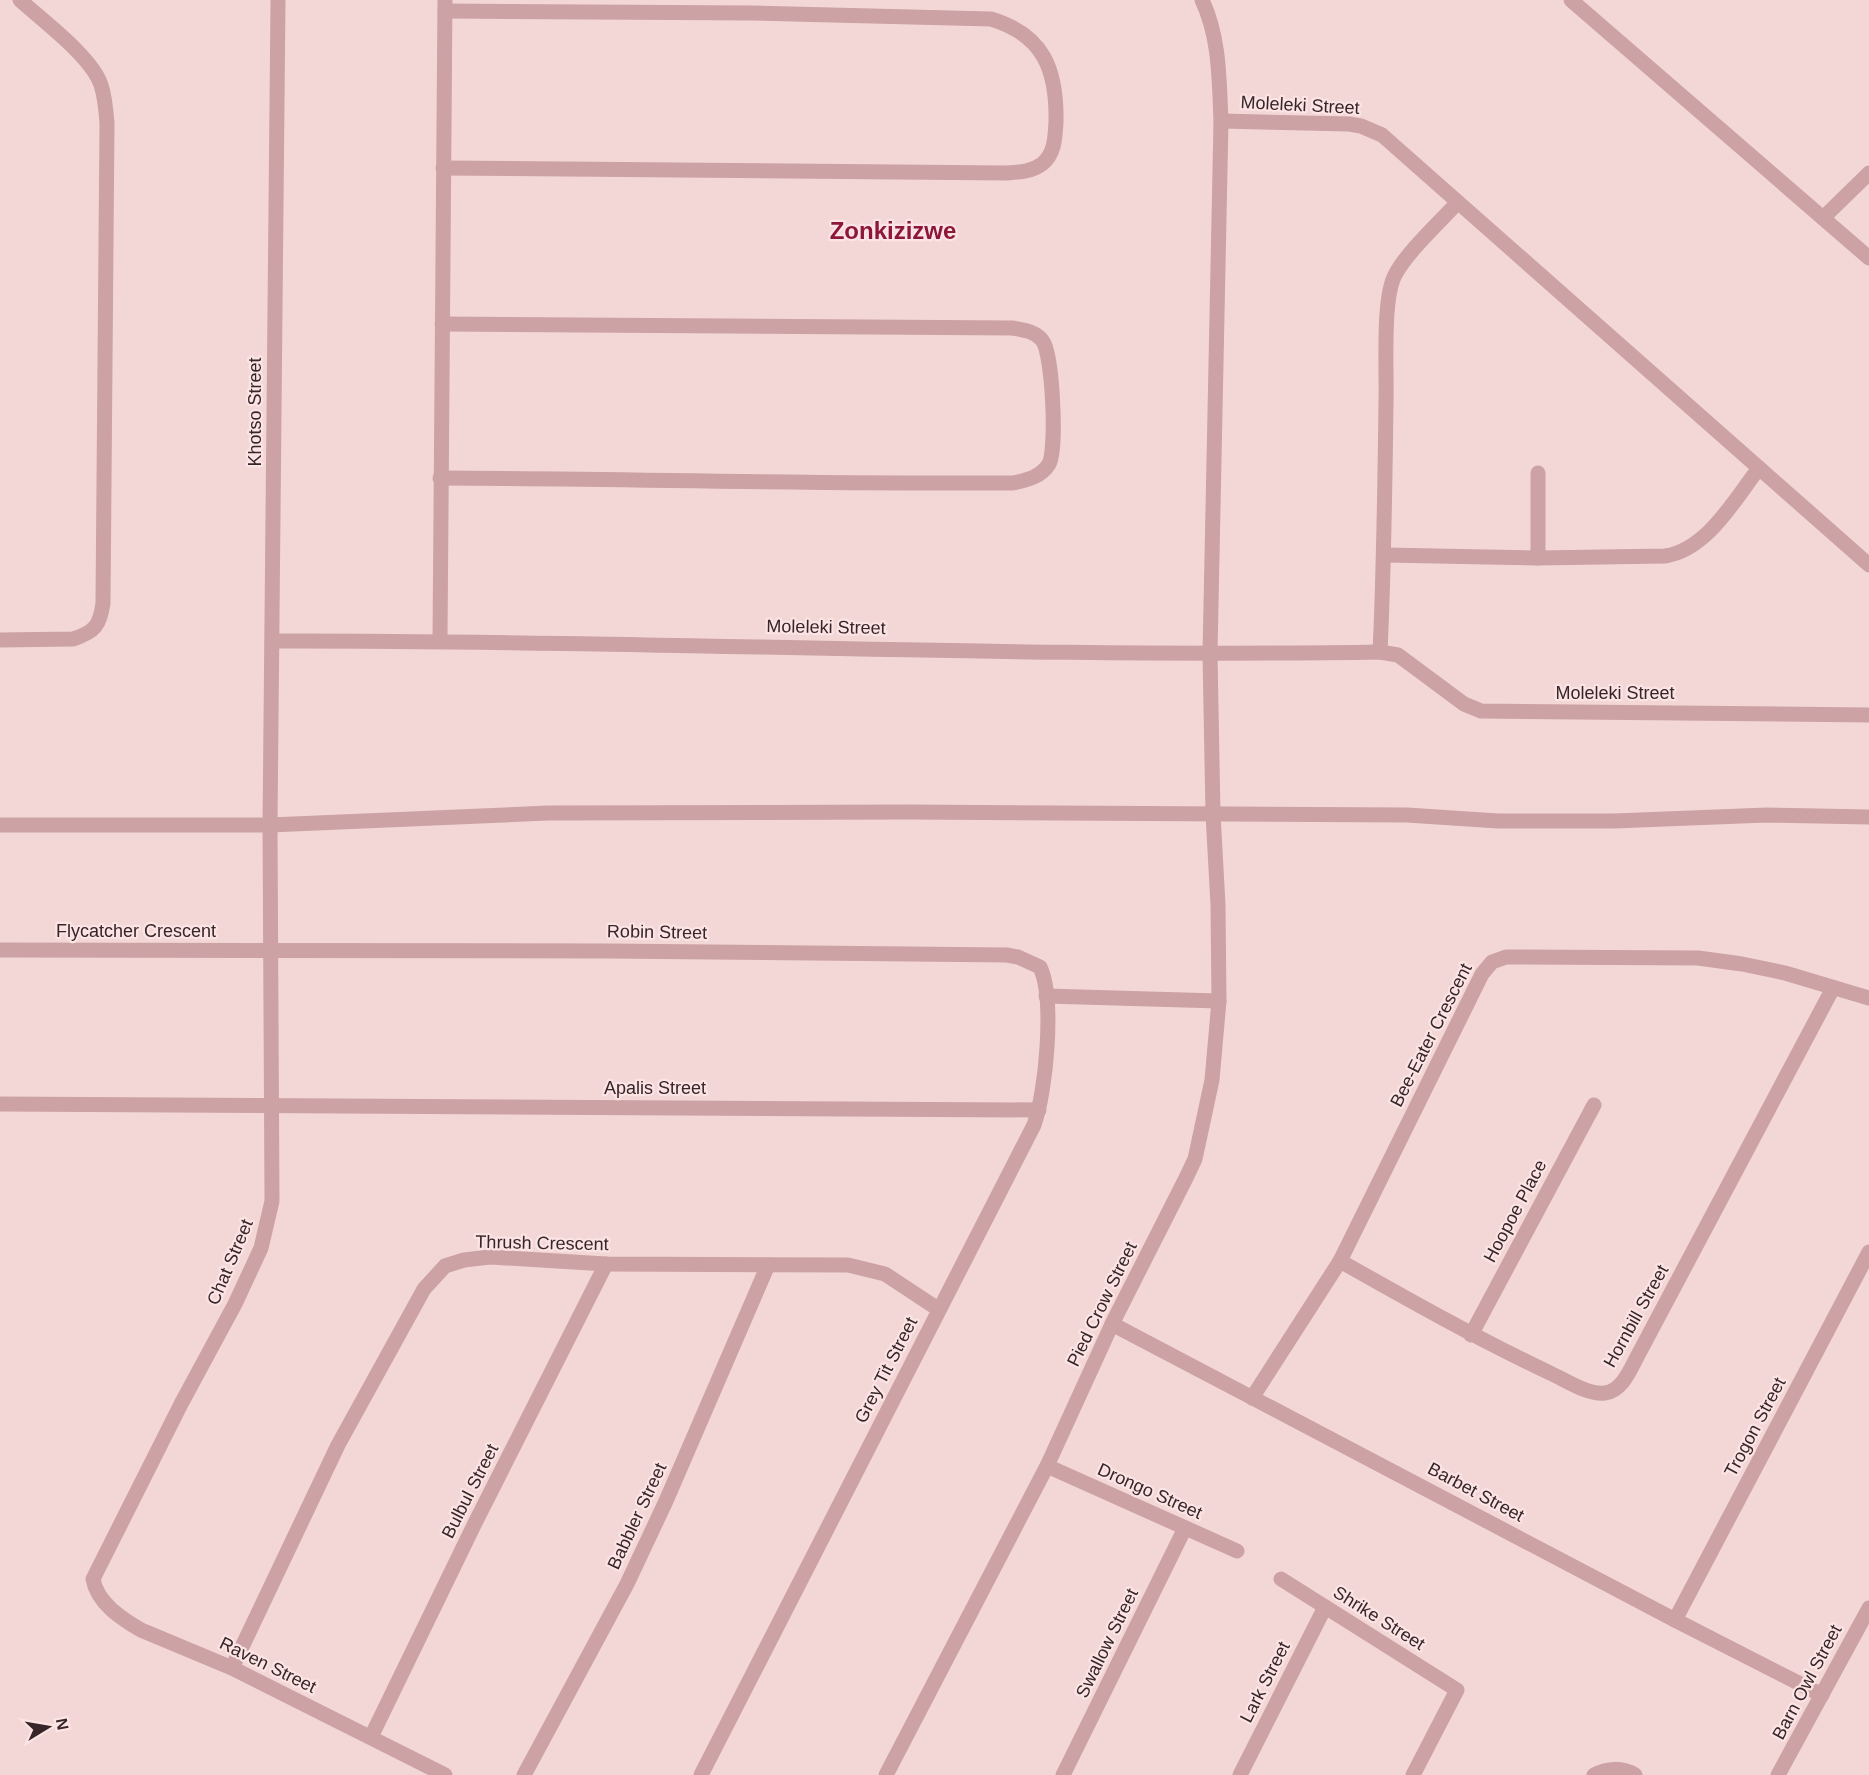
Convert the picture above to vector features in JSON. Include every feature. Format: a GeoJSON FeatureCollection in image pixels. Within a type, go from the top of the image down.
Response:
{"type":"FeatureCollection","features":[{"type":"Feature","properties":{"kind":"street"},"geometry":{"type":"LineString","coordinates":[[0,640],[61,640],[82,636],[95,628],[101,618],[103,603],[106,114],[101,85],[89,64],[20,0]]}},
{"type":"Feature","properties":{"kind":"street","name":"Khotso Street"},"geometry":{"type":"LineString","coordinates":[[270,825],[278,0]]}},
{"type":"Feature","properties":{"kind":"street","name":"Pied Crow Street"},"geometry":{"type":"LineString","coordinates":[[886,1775],[1047,1466],[1112,1324],[1182,1186],[1194,1159],[1212,1080],[1219,1001],[1210,654],[1221,121],[1215,38],[1202,0]]}},
{"type":"Feature","properties":{"kind":"street"},"geometry":{"type":"LineString","coordinates":[[1571,0],[1869,258]]}},
{"type":"Feature","properties":{"kind":"street"},"geometry":{"type":"LineString","coordinates":[[440,640],[440,478],[442,324],[443,168],[445,5],[991,19],[1010,25],[1035,44],[1050,68],[1056,99],[1055,141],[1052,152],[1042,164],[1026,171],[1006,173],[443,168]]}},
{"type":"Feature","properties":{"kind":"street","name":"Moleleki Street"},"geometry":{"type":"LineString","coordinates":[[1221,121],[1349,124],[1382,135],[1869,565]]}},
{"type":"Feature","properties":{"kind":"street"},"geometry":{"type":"LineString","coordinates":[[1823,218],[1869,173]]}},
{"type":"Feature","properties":{"kind":"street"},"geometry":{"type":"LineString","coordinates":[[1380,652],[1385,555],[1387,333],[1390,288],[1395,275],[1407,259],[1457,203]]}},
{"type":"Feature","properties":{"kind":"street"},"geometry":{"type":"LineString","coordinates":[[440,478],[634,479],[832,484],[1013,483],[1032,479],[1049,464],[1053,434],[1052,380],[1047,349],[1044,341],[1038,335],[1028,330],[1012,328],[442,324]]}},
{"type":"Feature","properties":{"kind":"street"},"geometry":{"type":"LineString","coordinates":[[1385,555],[1538,558],[1678,554],[1702,539],[1759,468]]}},
{"type":"Feature","properties":{"kind":"street"},"geometry":{"type":"LineString","coordinates":[[1538,473],[1538,558]]}},
{"type":"Feature","properties":{"kind":"street","name":"Moleleki Street"},"geometry":{"type":"LineString","coordinates":[[272,641],[440,640],[1210,654],[1380,652],[1398,655],[1464,704],[1481,711],[1869,715]]}},
{"type":"Feature","properties":{"kind":"street"},"geometry":{"type":"LineString","coordinates":[[0,825],[270,825],[548,813],[908,812],[1407,815],[1498,821],[1614,821],[1767,815],[1869,817]]}},
{"type":"Feature","properties":{"kind":"street","name":"Chat Street"},"geometry":{"type":"LineString","coordinates":[[94,1575],[235,1304],[261,1248],[272,1202],[270,825]]}},
{"type":"Feature","properties":{"kind":"street","name":"Flycatcher Crescent"},"geometry":{"type":"LineString","coordinates":[[0,950],[272,950]]}},
{"type":"Feature","properties":{"kind":"street","name":"Robin Street"},"geometry":{"type":"LineString","coordinates":[[272,950],[1007,955],[1040,967]]}},
{"type":"Feature","properties":{"kind":"street","name":"Bee-Eater Crescent"},"geometry":{"type":"LineString","coordinates":[[1252,1398],[1340,1261],[1482,974],[1494,960],[1506,957],[1698,958],[1774,971],[1869,998]]}},
{"type":"Feature","properties":{"kind":"street","name":"Grey Tit Street"},"geometry":{"type":"LineString","coordinates":[[701,1775],[1034,1125],[1039,1110],[1045,1068],[1046,984],[1040,967]]}},
{"type":"Feature","properties":{"kind":"street","name":"Hornbill Street"},"geometry":{"type":"LineString","coordinates":[[1340,1261],[1471,1335],[1588,1391],[1604,1393],[1617,1388],[1648,1337],[1833,988]]}},
{"type":"Feature","properties":{"kind":"street"},"geometry":{"type":"LineString","coordinates":[[1046,996],[1219,1001]]}},
{"type":"Feature","properties":{"kind":"street"},"geometry":{"type":"LineString","coordinates":[[0,1104],[271,1105]]}},
{"type":"Feature","properties":{"kind":"street","name":"Apalis Street"},"geometry":{"type":"LineString","coordinates":[[271,1105],[1039,1110]]}},
{"type":"Feature","properties":{"kind":"street","name":"Hoopoe Place"},"geometry":{"type":"LineString","coordinates":[[1471,1335],[1594,1105]]}},
{"type":"Feature","properties":{"kind":"street","name":"Trogon Street"},"geometry":{"type":"LineString","coordinates":[[1675,1620],[1869,1252]]}},
{"type":"Feature","properties":{"kind":"street","name":"Thrush Crescent"},"geometry":{"type":"LineString","coordinates":[[232,1668],[338,1445],[424,1289],[438,1272],[453,1263],[490,1257],[606,1264],[830,1263],[867,1268],[897,1281],[938,1309]]}},
{"type":"Feature","properties":{"kind":"street","name":"Bulbul Street"},"geometry":{"type":"LineString","coordinates":[[371,1737],[475,1523],[606,1264]]}},
{"type":"Feature","properties":{"kind":"street","name":"Babbler Street"},"geometry":{"type":"LineString","coordinates":[[524,1775],[627,1584],[666,1501],[768,1265]]}},
{"type":"Feature","properties":{"kind":"street","name":"Barbet Street"},"geometry":{"type":"LineString","coordinates":[[1112,1324],[1822,1695]]}},
{"type":"Feature","properties":{"kind":"street","name":"Drongo Street"},"geometry":{"type":"LineString","coordinates":[[1047,1466],[1237,1551]]}},
{"type":"Feature","properties":{"kind":"street","name":"Swallow Street"},"geometry":{"type":"LineString","coordinates":[[1063,1775],[1185,1528]]}},
{"type":"Feature","properties":{"kind":"street","name":"Raven Street"},"geometry":{"type":"LineString","coordinates":[[94,1575],[94,1584],[100,1597],[128,1623],[232,1668],[445,1775]]}},
{"type":"Feature","properties":{"kind":"street","name":"Shrike Street"},"geometry":{"type":"LineString","coordinates":[[1281,1579],[1457,1690],[1413,1775]]}},
{"type":"Feature","properties":{"kind":"street","name":"Lark Street"},"geometry":{"type":"LineString","coordinates":[[1240,1775],[1325,1607]]}},
{"type":"Feature","properties":{"kind":"street","name":"Barn Owl Street"},"geometry":{"type":"LineString","coordinates":[[1779,1775],[1869,1608]]}},
{"type":"Feature","properties":{"kind":"street"},"geometry":{"type":"LineString","coordinates":[[1597,1773],[1618,1769],[1635,1775]]}},
{"type":"Feature","properties":{"kind":"district","name":"Zonkizizwe"},"geometry":{"type":"Point","coordinates":[893,231]}}]}
